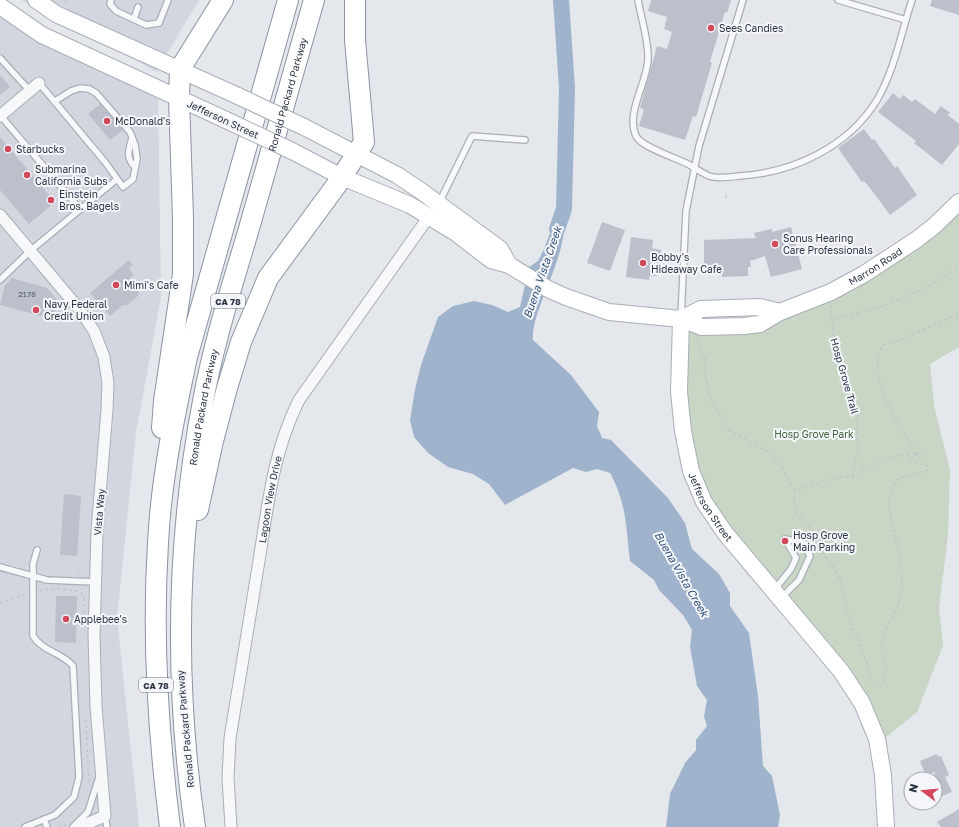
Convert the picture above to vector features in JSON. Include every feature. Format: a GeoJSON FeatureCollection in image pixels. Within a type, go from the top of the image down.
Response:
{"type":"FeatureCollection","features":[{"type":"Feature","properties":{"kind":"highway"},"geometry":{"type":"LineString","coordinates":[[158,542],[164,400],[183,274],[184,218],[179,98],[180,69],[223,0]]}},
{"type":"Feature","properties":{"kind":"highway","name":"CA 78"},"geometry":{"type":"LineString","coordinates":[[170,827],[159,732],[156,625],[158,542],[166,470],[187,357],[288,0]]}},
{"type":"Feature","properties":{"kind":"highway","name":"Ronald Packard Parkway"},"geometry":{"type":"LineString","coordinates":[[195,827],[187,774],[180,678],[180,609],[189,482],[203,398],[221,323],[314,0]]}},
{"type":"Feature","properties":{"kind":"highway"},"geometry":{"type":"LineString","coordinates":[[180,609],[209,456],[241,342],[268,278],[342,177],[355,154],[364,142],[355,40],[355,0]]}},
{"type":"Feature","properties":{"kind":"main road","name":"Jefferson Street"},"geometry":{"type":"LineString","coordinates":[[36,0],[56,14],[180,69],[304,127],[397,175],[434,209],[500,249],[509,265],[548,289],[609,312],[681,319],[679,392],[683,430],[691,471],[704,502],[725,533],[842,671],[862,703],[877,739],[883,775],[886,827]]}},
{"type":"Feature","properties":{"kind":"main road","name":"Jefferson Street"},"geometry":{"type":"LineString","coordinates":[[0,6],[42,35],[292,151],[342,177],[410,205],[434,209]]}},
{"type":"Feature","properties":{"kind":"main road","name":"Marron Road"},"geometry":{"type":"LineString","coordinates":[[681,319],[702,327],[760,324],[780,312],[831,292],[864,274],[916,240],[934,226],[959,202]]}},
{"type":"Feature","properties":{"kind":"street"},"geometry":{"type":"LineString","coordinates":[[0,116],[34,87]]}},
{"type":"Feature","properties":{"kind":"street","name":"Lagoon View Drive"},"geometry":{"type":"LineString","coordinates":[[231,827],[228,778],[230,738],[270,492],[280,445],[288,422],[299,400],[434,209]]}},
{"type":"Feature","properties":{"kind":"street","name":"Vista Way"},"geometry":{"type":"LineString","coordinates":[[0,215],[80,310],[94,331],[104,357],[108,383],[97,531],[95,582],[96,706],[100,771],[106,822],[79,827]]}},
{"type":"Feature","properties":{"kind":"lane"},"geometry":{"type":"LineString","coordinates":[[111,0],[110,4],[116,11],[146,25],[159,22],[168,0]]}},
{"type":"Feature","properties":{"kind":"lane"},"geometry":{"type":"LineString","coordinates":[[638,0],[648,58],[633,115],[635,135],[640,143],[696,168],[710,176],[724,177],[765,174],[789,168],[811,158],[837,142],[851,130],[876,100],[887,79],[912,0]]}},
{"type":"Feature","properties":{"kind":"lane"},"geometry":{"type":"LineString","coordinates":[[640,11],[644,0]]}},
{"type":"Feature","properties":{"kind":"lane"},"geometry":{"type":"LineString","coordinates":[[681,319],[686,211],[696,168],[699,146],[743,0]]}},
{"type":"Feature","properties":{"kind":"lane"},"geometry":{"type":"LineString","coordinates":[[838,0],[906,20]]}},
{"type":"Feature","properties":{"kind":"lane"},"geometry":{"type":"LineString","coordinates":[[134,20],[138,6]]}},
{"type":"Feature","properties":{"kind":"lane"},"geometry":{"type":"LineString","coordinates":[[0,58],[34,87],[55,101],[123,187],[133,179],[137,159],[130,132],[96,93],[80,88],[71,91],[55,101]]}},
{"type":"Feature","properties":{"kind":"lane"},"geometry":{"type":"LineString","coordinates":[[0,116],[80,209]]}},
{"type":"Feature","properties":{"kind":"lane"},"geometry":{"type":"LineString","coordinates":[[434,209],[472,136],[525,140]]}},
{"type":"Feature","properties":{"kind":"lane"},"geometry":{"type":"LineString","coordinates":[[0,280],[30,251],[118,179]]}},
{"type":"Feature","properties":{"kind":"lane"},"geometry":{"type":"LineString","coordinates":[[785,539],[804,543],[810,556],[799,580],[778,594],[796,558],[785,539]]}},
{"type":"Feature","properties":{"kind":"lane"},"geometry":{"type":"LineString","coordinates":[[25,827],[56,815],[74,797],[79,777],[73,666],[68,660],[36,642],[33,636],[34,564],[37,550]]}},
{"type":"Feature","properties":{"kind":"lane"},"geometry":{"type":"LineString","coordinates":[[0,567],[34,577],[95,582]]}},
{"type":"Feature","properties":{"kind":"lane"},"geometry":{"type":"LineString","coordinates":[[74,827],[88,812],[100,771]]}},
{"type":"Feature","properties":{"kind":"lane"},"geometry":{"type":"LineString","coordinates":[[44,819],[47,827]]}},
{"type":"Feature","properties":{"kind":"path"},"geometry":{"type":"LineString","coordinates":[[726,195],[727,201]]}},
{"type":"Feature","properties":{"kind":"path","name":"Hosp Grove Trail"},"geometry":{"type":"LineString","coordinates":[[853,476],[858,447],[856,409],[835,348],[832,319],[863,312],[908,295],[933,283],[959,266]]}},
{"type":"Feature","properties":{"kind":"path"},"geometry":{"type":"LineString","coordinates":[[918,454],[888,405],[881,389],[877,363],[878,354],[883,345],[898,341],[959,314]]}},
{"type":"Feature","properties":{"kind":"path"},"geometry":{"type":"LineString","coordinates":[[697,340],[704,359],[704,369],[710,397],[728,430],[767,452],[778,461],[795,490],[794,502],[796,512],[819,540],[824,556],[829,560],[840,578],[845,591],[846,610],[850,623],[860,643],[872,681],[876,686],[880,686],[884,682],[886,671],[882,646],[884,633],[898,607],[902,588],[901,564],[888,503],[893,486],[898,479],[928,470],[926,465],[908,462],[918,454]]}},
{"type":"Feature","properties":{"kind":"path"},"geometry":{"type":"LineString","coordinates":[[795,490],[853,476],[886,458],[926,454]]}},
{"type":"Feature","properties":{"kind":"path"},"geometry":{"type":"LineString","coordinates":[[40,591],[43,589],[77,591],[77,589]]}},
{"type":"Feature","properties":{"kind":"path"},"geometry":{"type":"LineString","coordinates":[[0,603],[22,595],[28,595]]}},
{"type":"Feature","properties":{"kind":"shaded area"},"geometry":{"type":"Polygon","coordinates":[[[22,0],[199,0],[156,72],[134,59],[51,20],[22,0]]]}},
{"type":"Feature","properties":{"kind":"shaded area"},"geometry":{"type":"Polygon","coordinates":[[[0,9],[158,93],[161,297],[136,432],[117,618],[139,827],[0,827],[0,9]]]}},
{"type":"Feature","properties":{"kind":"green space","name":"Hosp Grove Park"},"geometry":{"type":"Polygon","coordinates":[[[959,208],[959,347],[930,364],[934,406],[950,470],[948,535],[939,608],[943,646],[917,712],[884,739],[727,527],[705,491],[686,423],[686,325],[762,320],[831,297],[959,208]]]}},
{"type":"Feature","properties":{"kind":"water"},"geometry":{"type":"Polygon","coordinates":[[[564,209],[565,221],[562,243],[556,265],[536,319],[533,330],[533,340],[571,375],[599,412],[597,426],[602,438],[611,440],[668,498],[685,523],[692,549],[719,574],[730,593],[730,606],[749,633],[758,696],[763,766],[772,776],[780,815],[778,827],[666,827],[670,794],[685,763],[696,750],[696,740],[707,726],[704,717],[707,700],[697,686],[690,647],[692,630],[683,615],[659,590],[654,580],[630,561],[623,506],[616,484],[610,473],[597,469],[586,472],[573,468],[505,505],[489,484],[473,474],[448,467],[428,453],[414,437],[410,420],[415,389],[421,365],[438,317],[453,306],[474,301],[492,305],[508,312],[520,307],[529,267],[538,261],[558,212],[564,209]]]}},
{"type":"Feature","properties":{"kind":"building"},"geometry":{"type":"Polygon","coordinates":[[[651,0],[731,0],[727,13],[725,12],[710,62],[712,63],[696,117],[693,116],[685,140],[639,126],[644,109],[640,108],[657,46],[667,49],[672,32],[664,29],[667,17],[648,11],[651,0]]]}},
{"type":"Feature","properties":{"kind":"building"},"geometry":{"type":"Polygon","coordinates":[[[932,0],[959,0],[959,15],[930,6],[932,0]]]}},
{"type":"Feature","properties":{"kind":"building"},"geometry":{"type":"Polygon","coordinates":[[[0,75],[10,87],[0,95],[0,75]]]}},
{"type":"Feature","properties":{"kind":"building"},"geometry":{"type":"Polygon","coordinates":[[[893,93],[900,99],[903,95],[912,102],[915,99],[935,114],[941,106],[950,113],[948,115],[959,124],[959,144],[942,165],[914,143],[916,141],[878,112],[893,93]]]}},
{"type":"Feature","properties":{"kind":"building","name":"McDonald's"},"geometry":{"type":"Polygon","coordinates":[[[100,104],[123,130],[110,140],[88,114],[100,104]]]}},
{"type":"Feature","properties":{"kind":"building"},"geometry":{"type":"Polygon","coordinates":[[[864,129],[872,140],[874,139],[895,168],[897,166],[917,195],[890,215],[870,188],[864,181],[862,182],[838,148],[864,129]]]}},
{"type":"Feature","properties":{"kind":"building"},"geometry":{"type":"Polygon","coordinates":[[[0,137],[55,202],[29,224],[0,190],[0,137]]]}},
{"type":"Feature","properties":{"kind":"building"},"geometry":{"type":"Polygon","coordinates":[[[602,222],[625,230],[610,271],[587,263],[602,222]]]}},
{"type":"Feature","properties":{"kind":"building"},"geometry":{"type":"Polygon","coordinates":[[[791,227],[802,269],[771,277],[765,256],[750,261],[751,267],[748,267],[748,276],[722,277],[722,272],[704,272],[704,240],[756,238],[754,233],[772,229],[772,232],[791,227]]]}},
{"type":"Feature","properties":{"kind":"building","name":"Bobby's Hideaway Cafe"},"geometry":{"type":"Polygon","coordinates":[[[631,237],[653,240],[652,248],[661,250],[657,276],[650,275],[649,280],[626,277],[631,237]]]}},
{"type":"Feature","properties":{"kind":"building","name":"Mimi's Cafe"},"geometry":{"type":"Polygon","coordinates":[[[129,260],[133,265],[129,269],[134,275],[129,279],[139,292],[138,296],[127,305],[123,305],[110,316],[90,293],[129,260]]]}},
{"type":"Feature","properties":{"kind":"building"},"geometry":{"type":"Polygon","coordinates":[[[12,278],[47,288],[57,300],[52,319],[0,305],[5,285],[12,278]]]}},
{"type":"Feature","properties":{"kind":"building"},"geometry":{"type":"Polygon","coordinates":[[[64,494],[81,496],[77,556],[60,555],[64,494]]]}},
{"type":"Feature","properties":{"kind":"building","name":"Applebee's"},"geometry":{"type":"Polygon","coordinates":[[[56,596],[77,596],[76,643],[55,642],[56,596]]]}},
{"type":"Feature","properties":{"kind":"building"},"geometry":{"type":"Polygon","coordinates":[[[937,754],[938,757],[941,756],[949,775],[945,777],[952,792],[943,796],[943,771],[924,771],[920,761],[937,754]]]}},
{"type":"Feature","properties":{"kind":"building"},"geometry":{"type":"Polygon","coordinates":[[[959,809],[959,827],[941,827],[937,822],[959,809]]]}},
{"type":"Feature","properties":{"kind":"waterway","name":"Buena Vista Creek"},"geometry":{"type":"LineString","coordinates":[[557,229],[564,209],[567,88],[561,0]]}},
{"type":"Feature","properties":{"kind":"place","name":"Sees Candies"},"geometry":{"type":"Point","coordinates":[711,28]}},
{"type":"Feature","properties":{"kind":"place","name":"McDonald's"},"geometry":{"type":"Point","coordinates":[107,121]}},
{"type":"Feature","properties":{"kind":"place","name":"Starbucks"},"geometry":{"type":"Point","coordinates":[8,149]}},
{"type":"Feature","properties":{"kind":"place","name":"Submarina California Subs"},"geometry":{"type":"Point","coordinates":[27,175]}},
{"type":"Feature","properties":{"kind":"place","name":"Einstein Bros. Bagels"},"geometry":{"type":"Point","coordinates":[51,200]}},
{"type":"Feature","properties":{"kind":"place","name":"Sonus Hearing Care Professionals"},"geometry":{"type":"Point","coordinates":[775,244]}},
{"type":"Feature","properties":{"kind":"place","name":"Bobby's Hideaway Cafe"},"geometry":{"type":"Point","coordinates":[643,263]}},
{"type":"Feature","properties":{"kind":"place","name":"Mimi's Cafe"},"geometry":{"type":"Point","coordinates":[116,285]}},
{"type":"Feature","properties":{"kind":"place","name":"Navy Federal Credit Union"},"geometry":{"type":"Point","coordinates":[36,310]}},
{"type":"Feature","properties":{"kind":"place","name":"Hosp Grove Main Parking"},"geometry":{"type":"Point","coordinates":[785,541]}},
{"type":"Feature","properties":{"kind":"place","name":"Applebee's"},"geometry":{"type":"Point","coordinates":[66,619]}}]}
